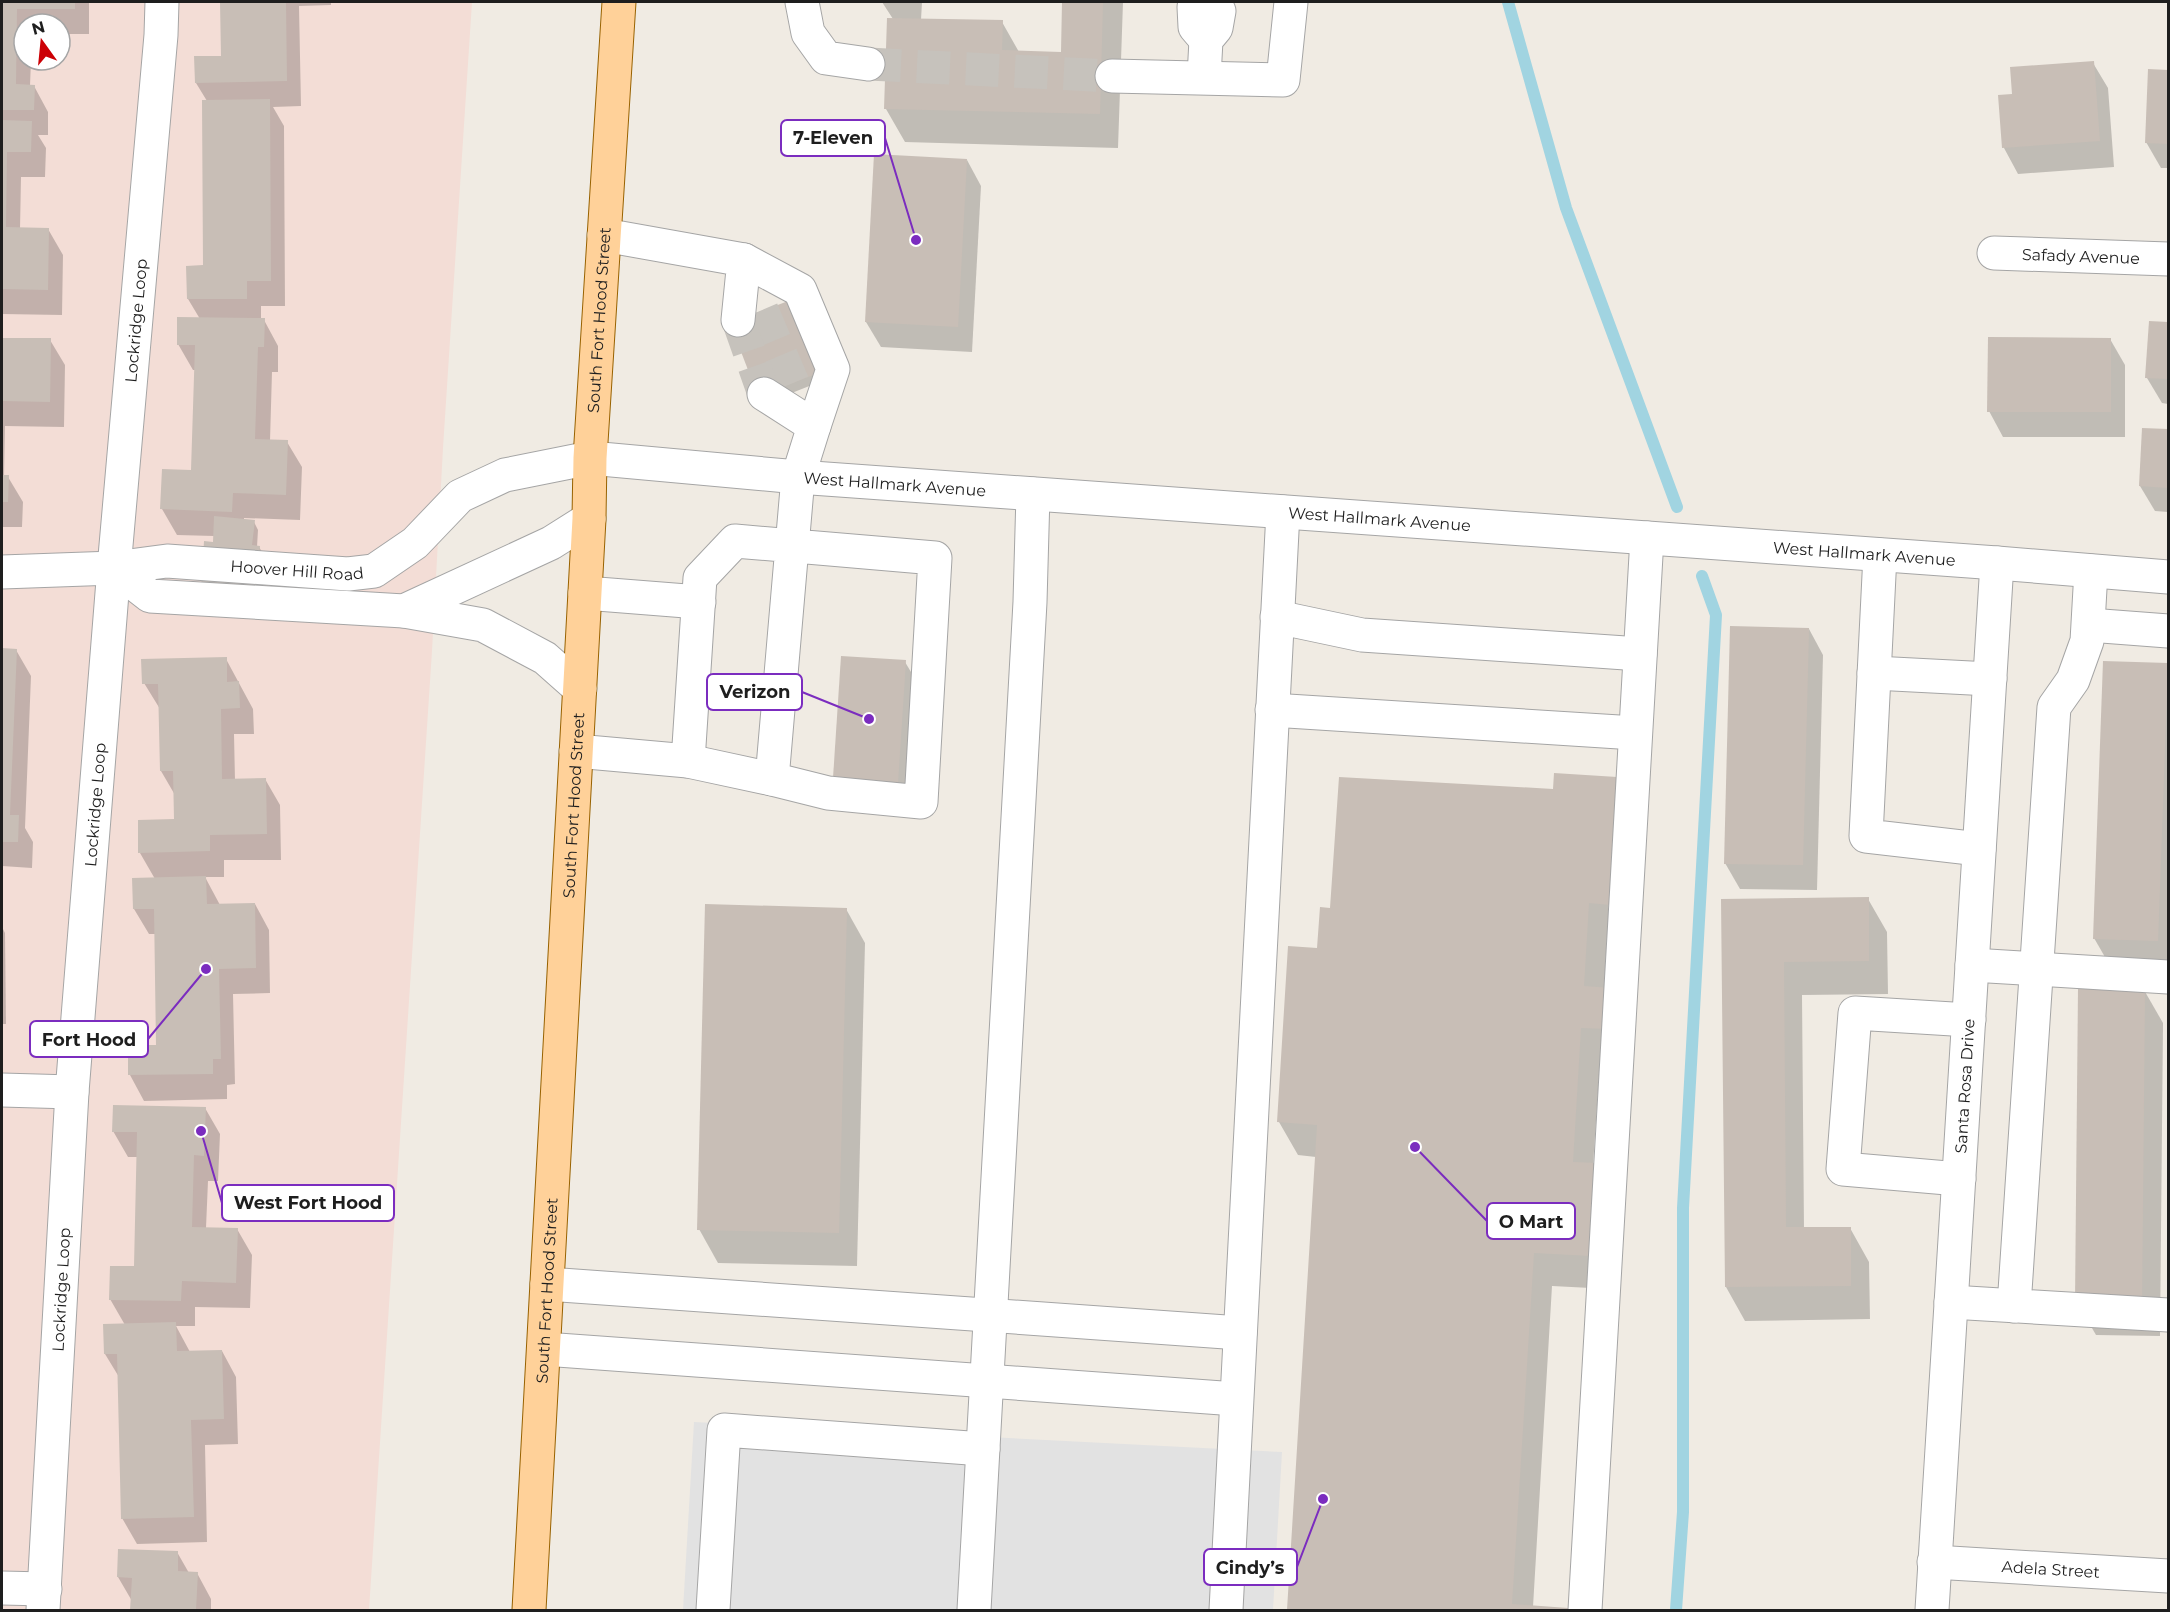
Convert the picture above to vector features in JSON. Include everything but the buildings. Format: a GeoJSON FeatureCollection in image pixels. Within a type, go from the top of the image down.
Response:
{"type":"FeatureCollection","features":[{"type":"Feature","properties":{"kind":"main road","name":"South Fort Hood Street"},"geometry":{"type":"LineString","coordinates":[[529,1611],[589,519],[590,458],[619,2]]}},
{"type":"Feature","properties":{"kind":"street","name":"Lockridge Loop"},"geometry":{"type":"LineString","coordinates":[[44,1600],[72,1092],[162,2]]}},
{"type":"Feature","properties":{"kind":"street"},"geometry":{"type":"LineString","coordinates":[[802,2],[808,33],[826,58],[868,64]]}},
{"type":"Feature","properties":{"kind":"street"},"geometry":{"type":"LineString","coordinates":[[1112,76],[1283,80],[1292,2]]}},
{"type":"Feature","properties":{"kind":"street"},"geometry":{"type":"LineString","coordinates":[[1204,77],[1207,19]]}},
{"type":"Feature","properties":{"kind":"street"},"geometry":{"type":"LineString","coordinates":[[604,235],[744,260],[800,290],[833,369],[798,477],[772,779]]}},
{"type":"Feature","properties":{"kind":"street","name":"Safady Avenue"},"geometry":{"type":"LineString","coordinates":[[1994,253],[2169,259]]}},
{"type":"Feature","properties":{"kind":"street"},"geometry":{"type":"LineString","coordinates":[[744,260],[750,315]]}},
{"type":"Feature","properties":{"kind":"street"},"geometry":{"type":"LineString","coordinates":[[779,388],[814,426]]}},
{"type":"Feature","properties":{"kind":"street","name":"Hoover Hill Road"},"geometry":{"type":"LineString","coordinates":[[2,572],[114,568],[167,561],[348,574],[374,571],[415,543],[460,496],[505,475],[590,458]]}},
{"type":"Feature","properties":{"kind":"street","name":"West Hallmark Avenue"},"geometry":{"type":"LineString","coordinates":[[590,458],[798,477],[2169,577]]}},
{"type":"Feature","properties":{"kind":"street"},"geometry":{"type":"LineString","coordinates":[[974,1611],[1034,494]]}},
{"type":"Feature","properties":{"kind":"street"},"geometry":{"type":"LineString","coordinates":[[1226,1611],[1276,617],[1284,512]]}},
{"type":"Feature","properties":{"kind":"street"},"geometry":{"type":"LineString","coordinates":[[404,611],[551,543],[589,519]]}},
{"type":"Feature","properties":{"kind":"street"},"geometry":{"type":"LineString","coordinates":[[1585,1611],[1647,538]]}},
{"type":"Feature","properties":{"kind":"street"},"geometry":{"type":"LineString","coordinates":[[576,751],[688,760],[828,793],[921,802],[935,558],[735,542],[700,578],[688,760]]}},
{"type":"Feature","properties":{"kind":"street"},"geometry":{"type":"LineString","coordinates":[[1880,555],[1866,836],[1979,849]]}},
{"type":"Feature","properties":{"kind":"street","name":"Santa Rosa Drive"},"geometry":{"type":"LineString","coordinates":[[1932,1611],[1997,563]]}},
{"type":"Feature","properties":{"kind":"street"},"geometry":{"type":"LineString","coordinates":[[114,568],[150,596],[404,611],[483,625],[545,658],[580,689]]}},
{"type":"Feature","properties":{"kind":"street"},"geometry":{"type":"LineString","coordinates":[[2014,1306],[2054,707],[2073,680],[2087,642],[2091,571]]}},
{"type":"Feature","properties":{"kind":"street"},"geometry":{"type":"LineString","coordinates":[[585,593],[699,602]]}},
{"type":"Feature","properties":{"kind":"street"},"geometry":{"type":"LineString","coordinates":[[1276,617],[1362,634],[1640,654]]}},
{"type":"Feature","properties":{"kind":"street"},"geometry":{"type":"LineString","coordinates":[[2089,625],[2169,631]]}},
{"type":"Feature","properties":{"kind":"street"},"geometry":{"type":"LineString","coordinates":[[1874,673],[1990,679]]}},
{"type":"Feature","properties":{"kind":"street"},"geometry":{"type":"LineString","coordinates":[[1272,710],[1635,733]]}},
{"type":"Feature","properties":{"kind":"street"},"geometry":{"type":"LineString","coordinates":[[1972,964],[2169,977]]}},
{"type":"Feature","properties":{"kind":"street"},"geometry":{"type":"LineString","coordinates":[[1959,1179],[1843,1169],[1855,1012],[1968,1020]]}},
{"type":"Feature","properties":{"kind":"street"},"geometry":{"type":"LineString","coordinates":[[2,1090],[72,1092]]}},
{"type":"Feature","properties":{"kind":"street"},"geometry":{"type":"LineString","coordinates":[[547,1284],[1240,1333]]}},
{"type":"Feature","properties":{"kind":"street"},"geometry":{"type":"LineString","coordinates":[[1951,1302],[2169,1315]]}},
{"type":"Feature","properties":{"kind":"street"},"geometry":{"type":"LineString","coordinates":[[544,1349],[1236,1399]]}},
{"type":"Feature","properties":{"kind":"street"},"geometry":{"type":"LineString","coordinates":[[713,1611],[724,1430],[983,1449]]}},
{"type":"Feature","properties":{"kind":"street","name":"Adela Street"},"geometry":{"type":"LineString","coordinates":[[1934,1562],[2169,1575]]}},
{"type":"Feature","properties":{"kind":"street"},"geometry":{"type":"LineString","coordinates":[[2,1588],[44,1600]]}},
{"type":"Feature","properties":{"kind":"shaded area"},"geometry":{"type":"Polygon","coordinates":[[[2,2],[472,2],[369,1610],[2,1610],[2,2]]]}},
{"type":"Feature","properties":{"kind":"shaded area"},"geometry":{"type":"Polygon","coordinates":[[[694,1422],[1282,1452],[1273,1610],[683,1610],[694,1422]]]}},
{"type":"Feature","properties":{"kind":"waterway"},"geometry":{"type":"LineString","coordinates":[[1508,2],[1566,208],[1677,507]]}},
{"type":"Feature","properties":{"kind":"waterway"},"geometry":{"type":"LineString","coordinates":[[1676,1610],[1683,1512],[1683,1208],[1716,615],[1702,576]]}},
{"type":"Feature","properties":{"kind":"tunnel"},"geometry":{"type":"LineString","coordinates":[[868,64],[1112,76]]}},
{"type":"Feature","properties":{"kind":"tunnel"},"geometry":{"type":"LineString","coordinates":[[762,310],[793,383]]}},
{"type":"Feature","properties":{"kind":"tunnel"},"geometry":{"type":"LineString","coordinates":[[738,320],[764,394]]}},
{"type":"Feature","properties":{"kind":"place","name":"7-Eleven"},"geometry":{"type":"Point","coordinates":[916,240]}},
{"type":"Feature","properties":{"kind":"place","name":"Verizon"},"geometry":{"type":"Point","coordinates":[869,719]}},
{"type":"Feature","properties":{"kind":"place","name":"Fort Hood"},"geometry":{"type":"Point","coordinates":[206,969]}},
{"type":"Feature","properties":{"kind":"place","name":"West Fort Hood"},"geometry":{"type":"Point","coordinates":[201,1131]}},
{"type":"Feature","properties":{"kind":"place","name":"O Mart"},"geometry":{"type":"Point","coordinates":[1415,1147]}},
{"type":"Feature","properties":{"kind":"place","name":"Cindy’s"},"geometry":{"type":"Point","coordinates":[1323,1499]}}]}
